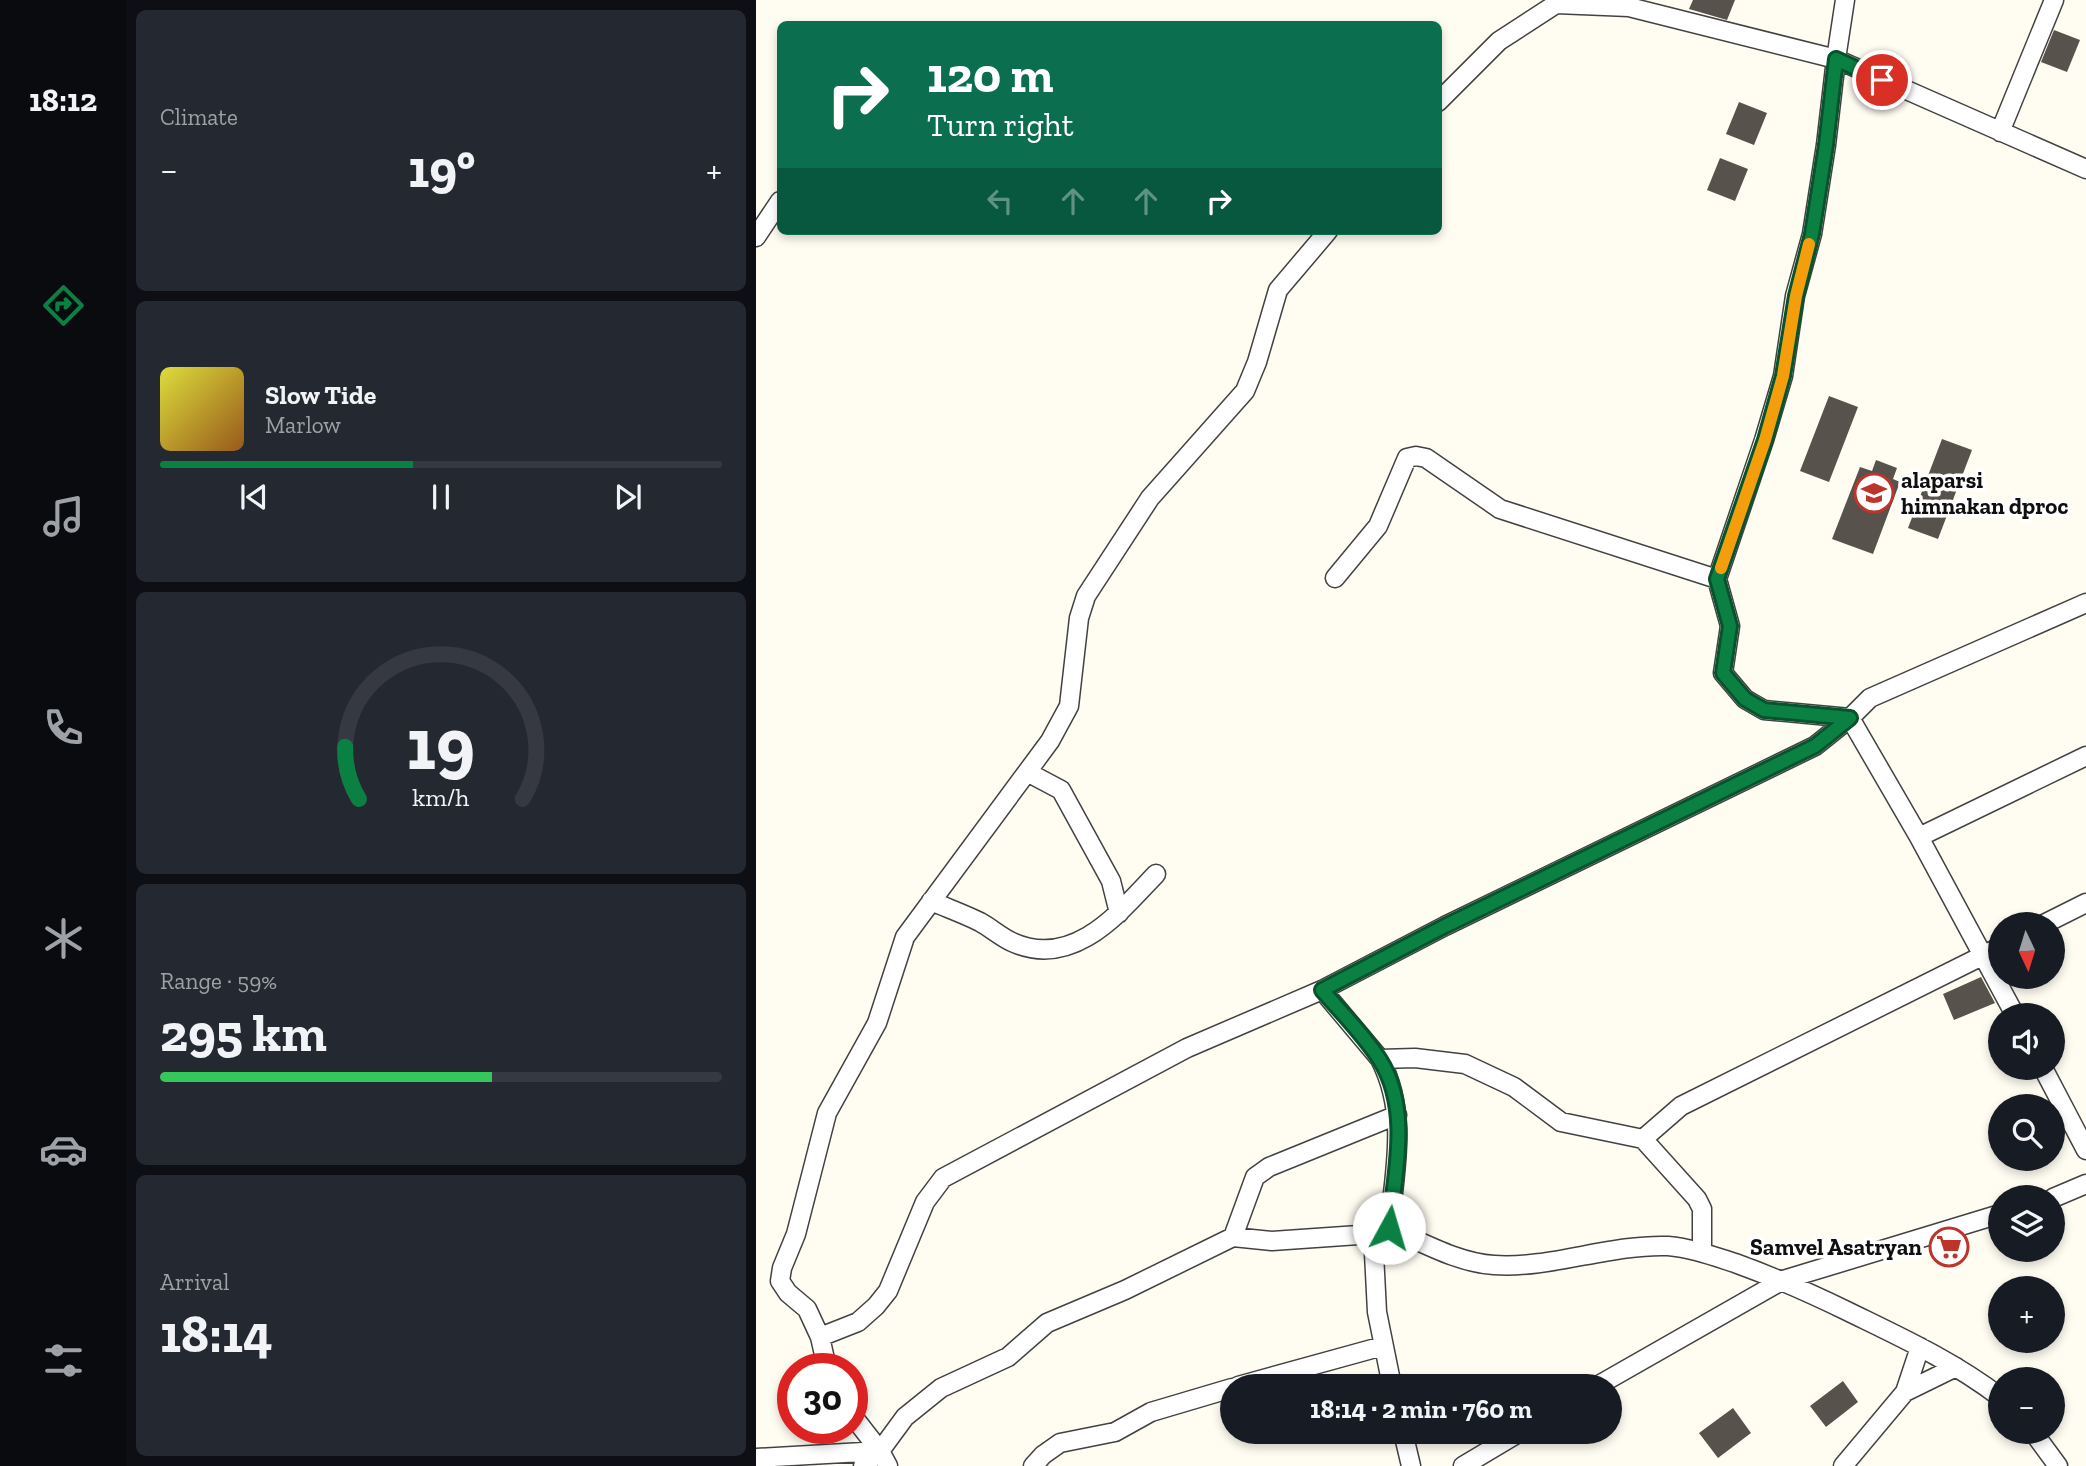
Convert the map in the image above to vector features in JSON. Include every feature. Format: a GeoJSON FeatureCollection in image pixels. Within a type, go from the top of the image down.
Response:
{"type":"FeatureCollection","features":[{"type":"Feature","properties":{"kind":"street"},"geometry":{"type":"LineString","coordinates":[[1845,0],[1816,209],[1796,296],[1783,376],[1765,440],[1717,579],[1730,626],[1723,673],[1745,699],[1764,710],[1850,718]]}},
{"type":"Feature","properties":{"kind":"street"},"geometry":{"type":"LineString","coordinates":[[2000,132],[2053,0]]}},
{"type":"Feature","properties":{"kind":"street"},"geometry":{"type":"LineString","coordinates":[[1442,97],[1499,41],[1557,2],[1629,7],[1836,59],[2086,169]]}},
{"type":"Feature","properties":{"kind":"street"},"geometry":{"type":"LineString","coordinates":[[756,237],[777,206]]}},
{"type":"Feature","properties":{"kind":"street"},"geometry":{"type":"LineString","coordinates":[[824,1353],[820,1337],[807,1309],[788,1293],[780,1281],[782,1268],[796,1234],[827,1113],[877,1023],[905,937],[1050,741],[1069,706],[1079,618],[1086,596],[1150,498],[1245,391],[1257,362],[1278,290],[1325,235]]}},
{"type":"Feature","properties":{"kind":"street"},"geometry":{"type":"LineString","coordinates":[[1335,579],[1378,526],[1407,458],[1416,456],[1426,458],[1500,509],[1717,579]]}},
{"type":"Feature","properties":{"kind":"street"},"geometry":{"type":"LineString","coordinates":[[820,1337],[858,1322],[876,1307],[888,1291],[925,1202],[943,1178],[1187,1048],[1322,990],[1458,920],[1815,746],[1870,698],[2086,603]]}},
{"type":"Feature","properties":{"kind":"street"},"geometry":{"type":"LineString","coordinates":[[1850,718],[1919,837],[2009,1003]]}},
{"type":"Feature","properties":{"kind":"street"},"geometry":{"type":"LineString","coordinates":[[1919,837],[2086,756]]}},
{"type":"Feature","properties":{"kind":"street"},"geometry":{"type":"LineString","coordinates":[[1027,772],[1061,790],[1111,881],[1119,913]]}},
{"type":"Feature","properties":{"kind":"street"},"geometry":{"type":"LineString","coordinates":[[931,901],[980,922],[1012,942],[1034,948],[1055,949],[1080,943],[1119,913],[1156,874]]}},
{"type":"Feature","properties":{"kind":"street"},"geometry":{"type":"LineString","coordinates":[[2065,914],[2086,903]]}},
{"type":"Feature","properties":{"kind":"street"},"geometry":{"type":"LineString","coordinates":[[1643,1139],[1681,1107],[1988,953]]}},
{"type":"Feature","properties":{"kind":"street"},"geometry":{"type":"LineString","coordinates":[[1322,990],[1380,1059],[1390,1079],[1397,1115],[1399,1133],[1381,1231],[1377,1312],[1389,1374]]}},
{"type":"Feature","properties":{"kind":"street"},"geometry":{"type":"LineString","coordinates":[[1380,1059],[1415,1058],[1465,1065],[1514,1087],[1560,1122],[1643,1139],[1697,1199],[1702,1209],[1702,1252]]}},
{"type":"Feature","properties":{"kind":"street"},"geometry":{"type":"LineString","coordinates":[[2049,1080],[2086,1150]]}},
{"type":"Feature","properties":{"kind":"street"},"geometry":{"type":"LineString","coordinates":[[1233,1237],[1255,1177],[1269,1167],[1397,1115]]}},
{"type":"Feature","properties":{"kind":"street"},"geometry":{"type":"LineString","coordinates":[[2065,1193],[2086,1184]]}},
{"type":"Feature","properties":{"kind":"street"},"geometry":{"type":"LineString","coordinates":[[1618,1374],[1783,1280],[1988,1218]]}},
{"type":"Feature","properties":{"kind":"street"},"geometry":{"type":"LineString","coordinates":[[863,1466],[884,1458],[905,1418],[941,1388],[1008,1357],[1047,1323],[1125,1290],[1233,1237],[1272,1241],[1381,1231],[1470,1262],[1494,1265],[1518,1265],[1635,1247],[1670,1246],[1702,1252],[1783,1280],[1920,1347],[1988,1389]]}},
{"type":"Feature","properties":{"kind":"street"},"geometry":{"type":"LineString","coordinates":[[1282,1374],[1383,1346]]}},
{"type":"Feature","properties":{"kind":"street"},"geometry":{"type":"LineString","coordinates":[[1843,1466],[1905,1392],[1920,1347]]}},
{"type":"Feature","properties":{"kind":"street"},"geometry":{"type":"LineString","coordinates":[[1905,1392],[1956,1367]]}},
{"type":"Feature","properties":{"kind":"street"},"geometry":{"type":"LineString","coordinates":[[1033,1466],[1043,1455],[1060,1444],[1115,1432],[1151,1412],[1220,1392]]}},
{"type":"Feature","properties":{"kind":"street"},"geometry":{"type":"LineString","coordinates":[[868,1436],[884,1458]]}},
{"type":"Feature","properties":{"kind":"street"},"geometry":{"type":"LineString","coordinates":[[1406,1444],[1411,1466]]}},
{"type":"Feature","properties":{"kind":"street"},"geometry":{"type":"LineString","coordinates":[[1463,1466],[1500,1444]]}},
{"type":"Feature","properties":{"kind":"street"},"geometry":{"type":"LineString","coordinates":[[2042,1444],[2058,1466]]}},
{"type":"Feature","properties":{"kind":"street"},"geometry":{"type":"LineString","coordinates":[[756,1458],[884,1458]]}},
{"type":"Feature","properties":{"kind":"building"},"geometry":{"type":"Polygon","coordinates":[[[1693,0],[1735,0],[1727,20],[1689,9],[1693,0]]]}},
{"type":"Feature","properties":{"kind":"building"},"geometry":{"type":"Polygon","coordinates":[[[2054,30],[2080,40],[2067,72],[2041,62],[2054,30]]]}},
{"type":"Feature","properties":{"kind":"building"},"geometry":{"type":"Polygon","coordinates":[[[1739,102],[1767,113],[1754,145],[1726,134],[1739,102]]]}},
{"type":"Feature","properties":{"kind":"building"},"geometry":{"type":"Polygon","coordinates":[[[1720,158],[1748,169],[1735,201],[1707,190],[1720,158]]]}},
{"type":"Feature","properties":{"kind":"building"},"geometry":{"type":"Polygon","coordinates":[[[1829,396],[1858,407],[1829,482],[1800,471],[1829,396]]]}},
{"type":"Feature","properties":{"kind":"building"},"geometry":{"type":"Polygon","coordinates":[[[1942,439],[1972,450],[1938,539],[1908,528],[1942,439]]]}},
{"type":"Feature","properties":{"kind":"building"},"geometry":{"type":"Polygon","coordinates":[[[1876,460],[1897,468],[1893,479],[1900,482],[1873,554],[1832,539],[1860,467],[1872,471],[1876,460]]]}},
{"type":"Feature","properties":{"kind":"building"},"geometry":{"type":"Polygon","coordinates":[[[1981,977],[1995,1003],[1988,1003],[1988,1006],[1954,1020],[1943,994],[1981,977]]]}},
{"type":"Feature","properties":{"kind":"building"},"geometry":{"type":"Polygon","coordinates":[[[1843,1381],[1858,1402],[1826,1427],[1810,1406],[1843,1381]]]}},
{"type":"Feature","properties":{"kind":"building"},"geometry":{"type":"Polygon","coordinates":[[[1733,1408],[1751,1433],[1718,1458],[1699,1433],[1733,1408]]]}},
{"type":"Feature","properties":{"kind":"slow traffic"},"geometry":{"type":"LineString","coordinates":[[1721,568],[1765,440],[1783,376],[1796,296],[1809,244]]}},
{"type":"Feature","properties":{"kind":"place","name":"alaparsi himnakan dproc"},"geometry":{"type":"Point","coordinates":[1874,493]}},
{"type":"Feature","properties":{"kind":"place","name":"Samvel Asatryan"},"geometry":{"type":"Point","coordinates":[1949,1247]}},
{"type":"Feature","properties":{"kind":"route"},"geometry":{"type":"LineString","coordinates":[[1389,1228],[1399,1133],[1390,1079],[1380,1059],[1322,990],[1445,926],[1815,746],[1850,718],[1764,710],[1745,699],[1723,673],[1730,626],[1717,579],[1765,440],[1783,376],[1796,296],[1812,234],[1836,59],[1882,80]]}}]}
